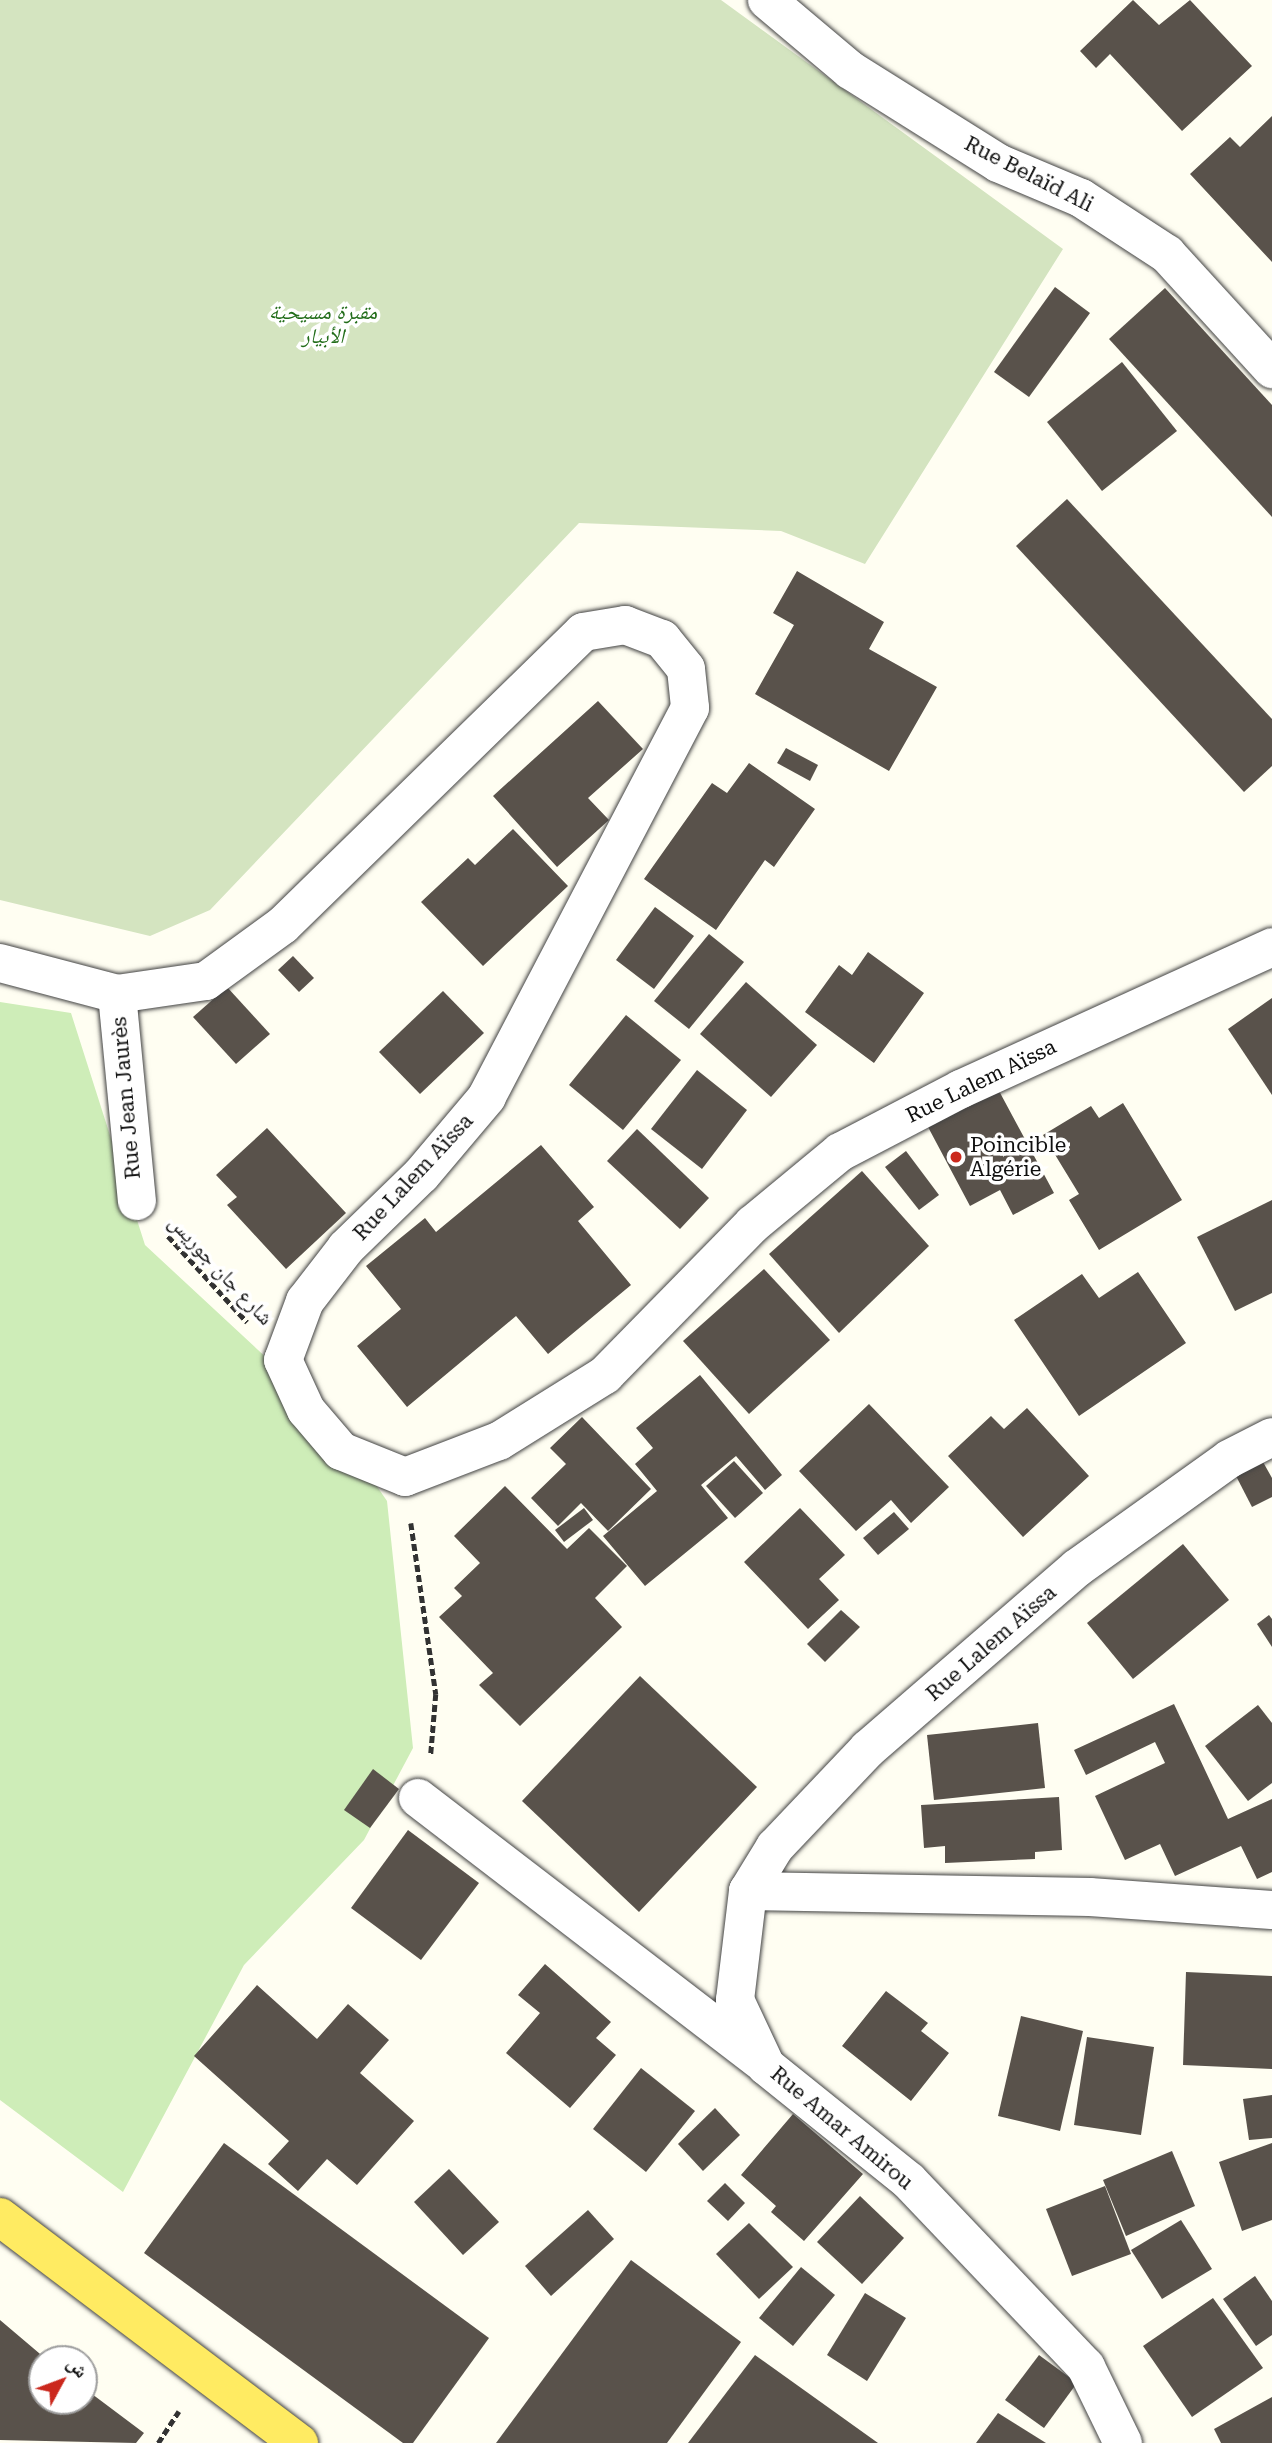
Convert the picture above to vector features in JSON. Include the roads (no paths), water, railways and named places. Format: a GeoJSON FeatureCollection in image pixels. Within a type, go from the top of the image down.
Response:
{"type":"FeatureCollection","features":[{"type":"Feature","properties":{"kind":"main road"},"geometry":{"type":"LineString","coordinates":[[0,2217],[299,2443]]}},
{"type":"Feature","properties":{"kind":"street","name":"Rue Belaïd Ali"},"geometry":{"type":"LineString","coordinates":[[767,0],[850,70],[998,163],[1081,198],[1167,254],[1272,369]]}},
{"type":"Feature","properties":{"kind":"street","name":"Rue Lalem Aïssa"},"geometry":{"type":"LineString","coordinates":[[0,963],[117,994],[206,981],[283,925],[583,632],[625,625],[662,639],[686,669],[690,708],[487,1097],[421,1175],[338,1259],[305,1301],[283,1360],[306,1410],[341,1451],[405,1477],[499,1441],[605,1375],[753,1224],[839,1152],[961,1089],[1272,947]]}},
{"type":"Feature","properties":{"kind":"street","name":"Rue Jean Jaurès"},"geometry":{"type":"LineString","coordinates":[[117,994],[136,1201]]}},
{"type":"Feature","properties":{"kind":"street","name":"Rue Lalem Aïssa"},"geometry":{"type":"LineString","coordinates":[[748,1891],[775,1847],[868,1749],[1077,1568],[1228,1459],[1272,1437]]}},
{"type":"Feature","properties":{"kind":"street"},"geometry":{"type":"LineString","coordinates":[[418,1798],[766,2066]]}},
{"type":"Feature","properties":{"kind":"street"},"geometry":{"type":"LineString","coordinates":[[748,1891],[1076,1897],[1272,1910]]}},
{"type":"Feature","properties":{"kind":"street","name":"Rue Amar Amirou"},"geometry":{"type":"LineString","coordinates":[[748,1891],[735,2000],[766,2066],[909,2181],[1086,2367],[1123,2443]]}},
{"type":"Feature","properties":{"kind":"place","name":"Poincible Algérie"},"geometry":{"type":"Point","coordinates":[956,1157]}},
{"type":"Feature","properties":{"kind":"park label","name":"مقبرة مسيحية الأبيار"},"geometry":{"type":"Point","coordinates":[323,324]}}]}
